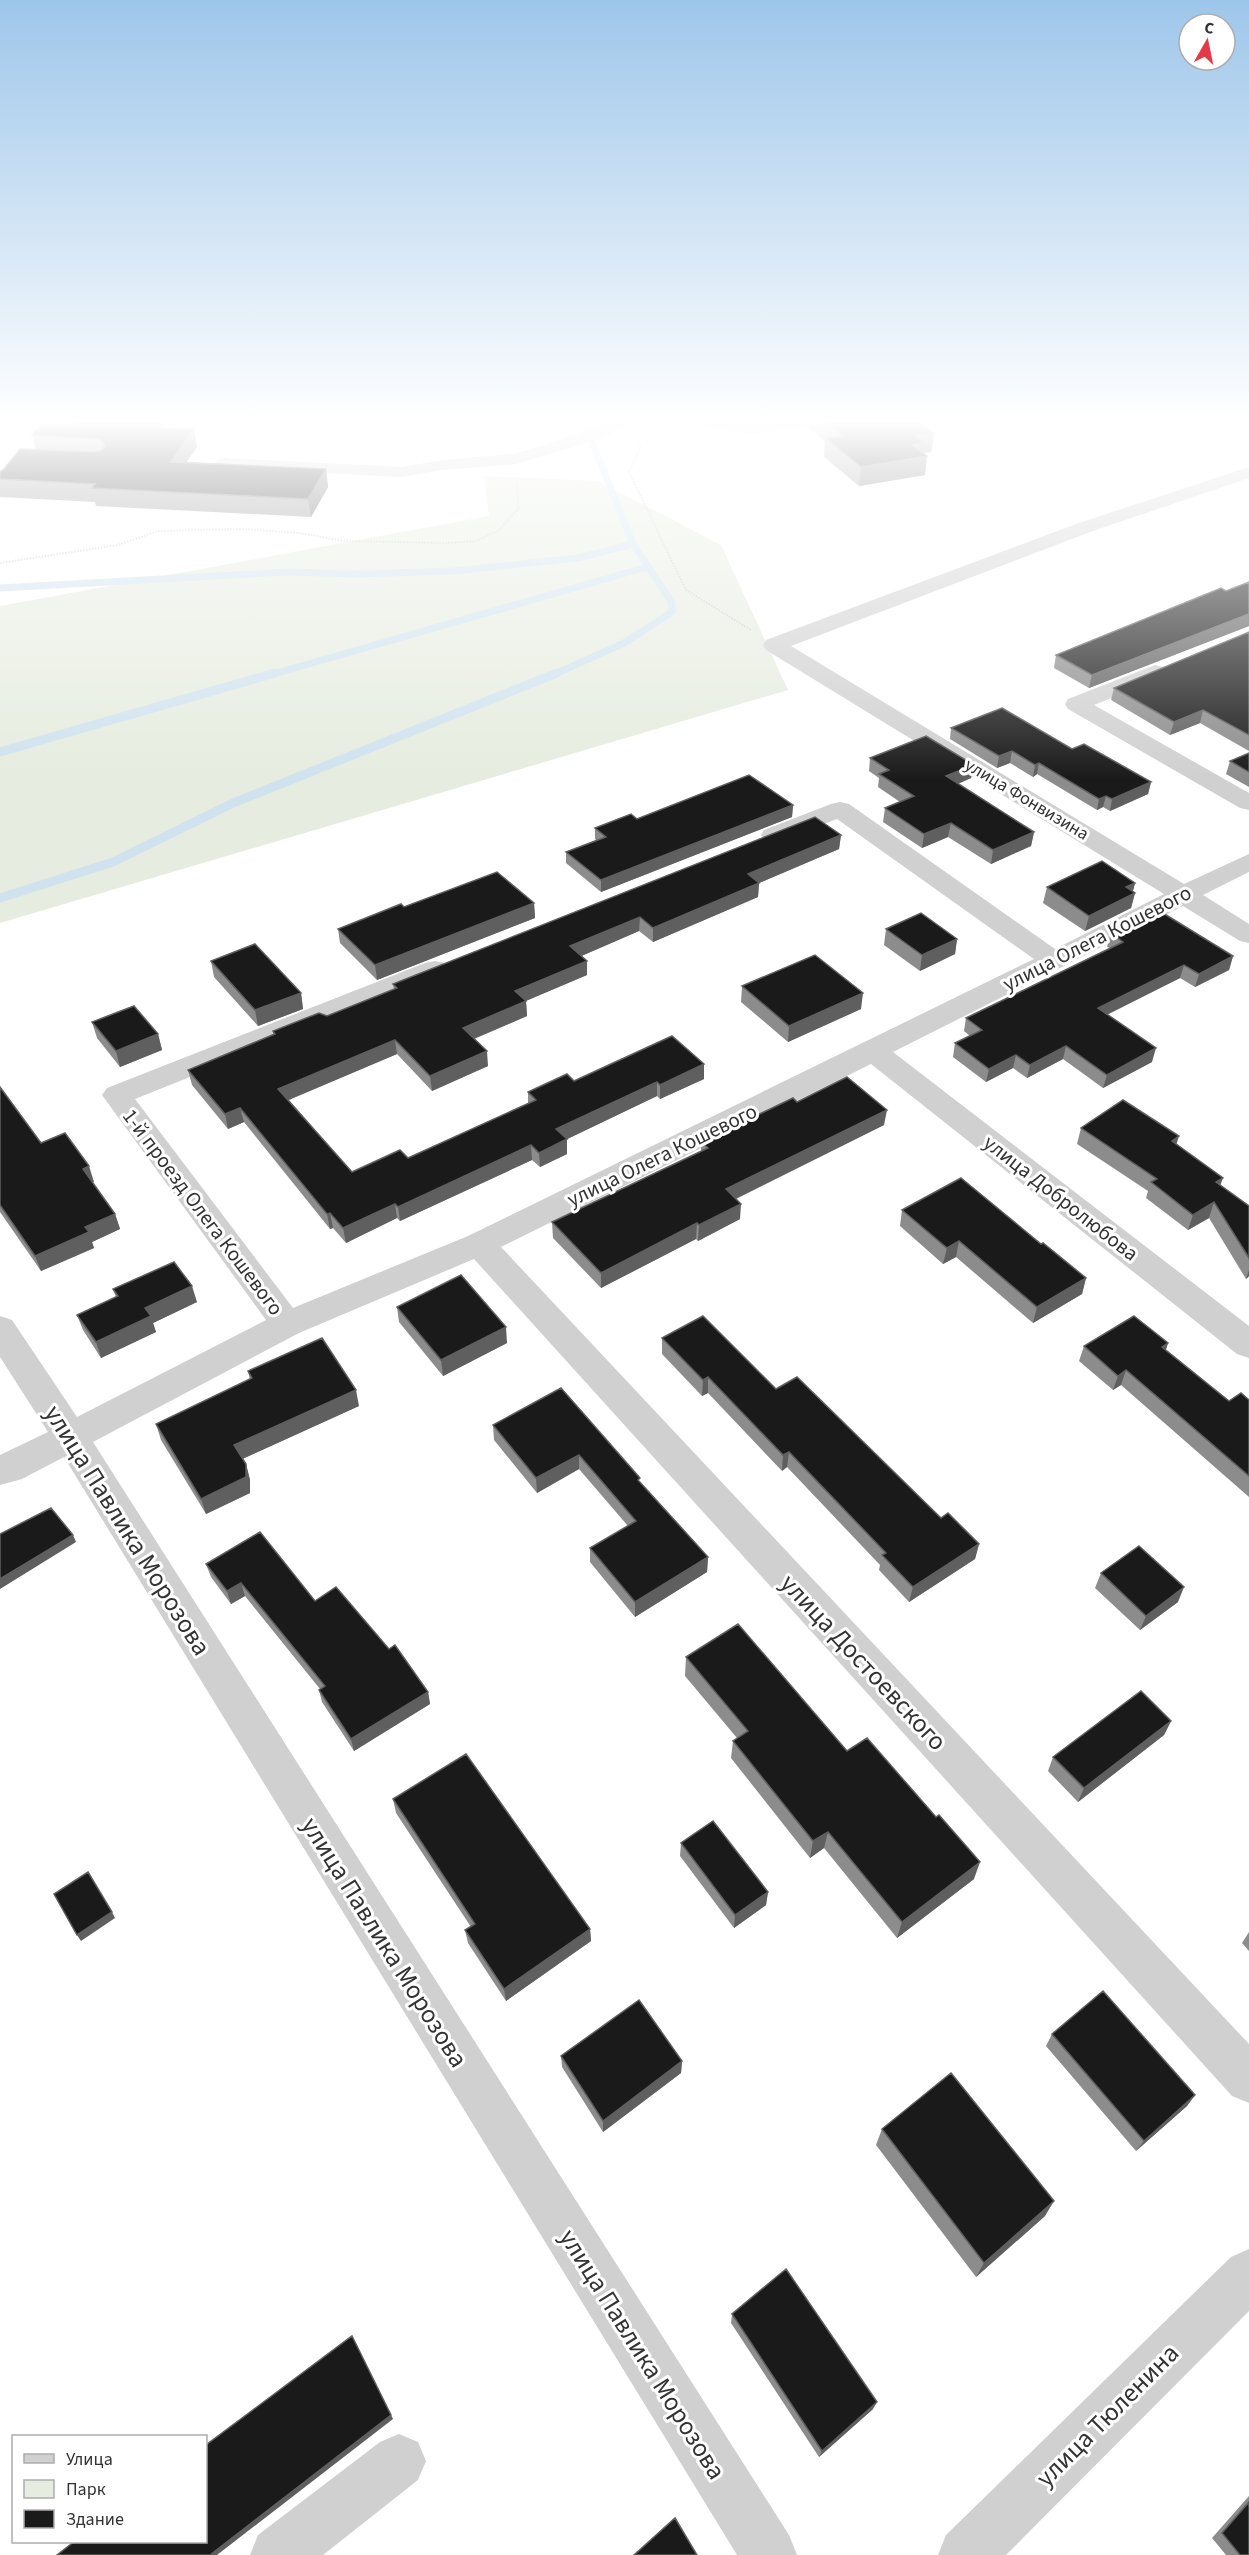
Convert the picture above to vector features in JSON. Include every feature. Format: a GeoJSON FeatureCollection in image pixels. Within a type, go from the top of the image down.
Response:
{"type":"FeatureCollection","features":[{"type":"Feature","properties":{"kind":"street"},"geometry":{"type":"LineString","coordinates":[[774,645],[1048,541]]}},
{"type":"Feature","properties":{"kind":"street","name":"улица Фонвизина"},"geometry":{"type":"LineString","coordinates":[[774,645],[1249,935]]}},
{"type":"Feature","properties":{"kind":"street"},"geometry":{"type":"LineString","coordinates":[[1173,664],[1076,704],[1249,803]]}},
{"type":"Feature","properties":{"kind":"street"},"geometry":{"type":"LineString","coordinates":[[751,844],[840,808],[1053,960]]}},
{"type":"Feature","properties":{"kind":"street","name":"улица Олега Кошевого"},"geometry":{"type":"LineString","coordinates":[[0,1470],[9,1469],[71,1438],[287,1324],[479,1244],[873,1051],[1249,862]]}},
{"type":"Feature","properties":{"kind":"street","name":"1-й проезд Олега Кошевого"},"geometry":{"type":"LineString","coordinates":[[287,1324],[117,1095],[462,958]]}},
{"type":"Feature","properties":{"kind":"street","name":"улица Добролюбова"},"geometry":{"type":"LineString","coordinates":[[873,1051],[1249,1345]]}},
{"type":"Feature","properties":{"kind":"street","name":"улица Достоевского"},"geometry":{"type":"LineString","coordinates":[[479,1244],[1249,2079]]}},
{"type":"Feature","properties":{"kind":"street","name":"улица Павлика Морозова"},"geometry":{"type":"LineString","coordinates":[[0,1329],[71,1438],[769,2555]]}},
{"type":"Feature","properties":{"kind":"street","name":"улица Тюленина"},"geometry":{"type":"LineString","coordinates":[[966,2555],[1249,2275]]}},
{"type":"Feature","properties":{"kind":"street"},"geometry":{"type":"LineString","coordinates":[[278,2555],[399,2461]]}},
{"type":"Feature","properties":{"kind":"path"},"geometry":{"type":"LineString","coordinates":[[0,563],[127,541]]}},
{"type":"Feature","properties":{"kind":"path"},"geometry":{"type":"LineString","coordinates":[[357,541],[473,541]]}},
{"type":"Feature","properties":{"kind":"path"},"geometry":{"type":"LineString","coordinates":[[662,541],[686,590],[774,645]]}},
{"type":"Feature","properties":{"kind":"green space"},"geometry":{"type":"Polygon","coordinates":[[[352,541],[714,541],[721,545],[788,690],[0,923],[0,606],[352,541]]]}},
{"type":"Feature","properties":{"kind":"building"},"geometry":{"type":"Polygon","coordinates":[[[1249,582],[1249,614],[1092,675],[1056,655],[1221,588],[1226,591],[1249,582]]]}},
{"type":"Feature","properties":{"kind":"building"},"geometry":{"type":"Polygon","coordinates":[[[1249,632],[1249,735],[1203,710],[1174,722],[1114,688],[1249,632]]]}},
{"type":"Feature","properties":{"kind":"building"},"geometry":{"type":"Polygon","coordinates":[[[1002,708],[1072,749],[1084,744],[1151,782],[1112,799],[1106,796],[1099,799],[1039,763],[1035,765],[1012,751],[999,756],[951,728],[1002,708]]]}},
{"type":"Feature","properties":{"kind":"building"},"geometry":{"type":"Polygon","coordinates":[[[926,736],[974,765],[946,776],[1034,832],[993,850],[951,823],[924,834],[885,808],[914,796],[879,774],[889,770],[870,758],[926,736]]]}},
{"type":"Feature","properties":{"kind":"building"},"geometry":{"type":"Polygon","coordinates":[[[1249,753],[1249,772],[1230,761],[1249,753]]]}},
{"type":"Feature","properties":{"kind":"building"},"geometry":{"type":"Polygon","coordinates":[[[749,775],[793,805],[601,880],[566,852],[606,837],[595,828],[631,814],[637,819],[749,775]]]}},
{"type":"Feature","properties":{"kind":"building"},"geometry":{"type":"Polygon","coordinates":[[[815,817],[841,835],[748,874],[759,883],[653,928],[640,917],[570,946],[587,961],[515,991],[526,1001],[463,1028],[487,1051],[430,1076],[395,1040],[278,1089],[352,1172],[400,1150],[408,1158],[536,1100],[528,1092],[567,1074],[574,1081],[672,1036],[704,1064],[660,1085],[657,1082],[556,1129],[567,1139],[539,1153],[531,1145],[398,1207],[395,1204],[343,1228],[330,1213],[327,1214],[240,1108],[225,1114],[188,1070],[275,1034],[273,1031],[319,1013],[327,1016],[397,988],[393,984],[815,817]]]}},
{"type":"Feature","properties":{"kind":"building"},"geometry":{"type":"Polygon","coordinates":[[[1102,861],[1135,883],[1126,887],[1135,893],[1089,916],[1047,887],[1102,861]]]}},
{"type":"Feature","properties":{"kind":"building"},"geometry":{"type":"Polygon","coordinates":[[[497,872],[534,903],[375,965],[338,929],[401,904],[404,907],[497,872]]]}},
{"type":"Feature","properties":{"kind":"building"},"geometry":{"type":"Polygon","coordinates":[[[1158,910],[1233,956],[1199,974],[1184,965],[1098,1008],[1156,1048],[1107,1075],[1066,1046],[1030,1065],[1016,1055],[989,1069],[955,1043],[982,1030],[966,1018],[1123,942],[1111,933],[1158,910]]]}},
{"type":"Feature","properties":{"kind":"building"},"geometry":{"type":"Polygon","coordinates":[[[921,913],[957,939],[922,955],[886,929],[921,913]]]}},
{"type":"Feature","properties":{"kind":"building"},"geometry":{"type":"Polygon","coordinates":[[[255,944],[301,993],[255,1010],[211,961],[255,944]]]}},
{"type":"Feature","properties":{"kind":"building"},"geometry":{"type":"Polygon","coordinates":[[[815,955],[863,993],[789,1026],[742,986],[815,955]]]}},
{"type":"Feature","properties":{"kind":"building"},"geometry":{"type":"Polygon","coordinates":[[[134,1006],[158,1034],[116,1051],[92,1022],[134,1006]]]}},
{"type":"Feature","properties":{"kind":"building"},"geometry":{"type":"Polygon","coordinates":[[[847,1077],[887,1110],[726,1189],[741,1204],[699,1225],[697,1223],[601,1273],[552,1222],[708,1148],[701,1142],[793,1098],[797,1102],[847,1077]]]}},
{"type":"Feature","properties":{"kind":"building"},"geometry":{"type":"Polygon","coordinates":[[[0,1087],[41,1143],[65,1133],[89,1166],[83,1169],[115,1214],[85,1227],[89,1232],[35,1256],[0,1205],[0,1087]]]}},
{"type":"Feature","properties":{"kind":"building"},"geometry":{"type":"Polygon","coordinates":[[[1123,1100],[1179,1136],[1172,1141],[1223,1178],[1216,1182],[1249,1206],[1249,1258],[1214,1202],[1193,1215],[1151,1182],[1157,1179],[1081,1128],[1123,1100]]]}},
{"type":"Feature","properties":{"kind":"building"},"geometry":{"type":"Polygon","coordinates":[[[961,1178],[1086,1278],[1037,1307],[959,1241],[947,1248],[902,1210],[961,1178]]]}},
{"type":"Feature","properties":{"kind":"building"},"geometry":{"type":"Polygon","coordinates":[[[174,1262],[192,1286],[145,1308],[151,1316],[96,1342],[77,1315],[118,1296],[113,1289],[174,1262]]]}},
{"type":"Feature","properties":{"kind":"building"},"geometry":{"type":"Polygon","coordinates":[[[461,1275],[506,1327],[441,1360],[397,1307],[461,1275]]]}},
{"type":"Feature","properties":{"kind":"building"},"geometry":{"type":"Polygon","coordinates":[[[703,1316],[776,1389],[797,1377],[941,1518],[948,1513],[979,1544],[913,1587],[882,1555],[886,1553],[789,1452],[783,1455],[708,1377],[703,1380],[662,1338],[703,1316]]]}},
{"type":"Feature","properties":{"kind":"building"},"geometry":{"type":"Polygon","coordinates":[[[1134,1316],[1168,1343],[1162,1347],[1229,1401],[1241,1393],[1249,1400],[1249,1476],[1126,1370],[1118,1376],[1084,1346],[1134,1316]]]}},
{"type":"Feature","properties":{"kind":"building"},"geometry":{"type":"Polygon","coordinates":[[[322,1338],[356,1390],[234,1445],[246,1464],[246,1477],[201,1499],[156,1424],[252,1378],[248,1371],[322,1338]]]}},
{"type":"Feature","properties":{"kind":"building"},"geometry":{"type":"Polygon","coordinates":[[[561,1388],[640,1478],[638,1480],[708,1557],[635,1602],[590,1548],[636,1521],[579,1455],[536,1478],[493,1425],[561,1388]]]}},
{"type":"Feature","properties":{"kind":"building"},"geometry":{"type":"Polygon","coordinates":[[[51,1508],[73,1535],[0,1579],[0,1534],[51,1508]]]}},
{"type":"Feature","properties":{"kind":"building"},"geometry":{"type":"Polygon","coordinates":[[[260,1532],[315,1601],[336,1587],[389,1649],[395,1645],[428,1692],[351,1739],[319,1690],[325,1686],[241,1583],[227,1591],[206,1564],[260,1532]]]}},
{"type":"Feature","properties":{"kind":"building"},"geometry":{"type":"Polygon","coordinates":[[[1139,1546],[1184,1587],[1146,1616],[1101,1573],[1139,1546]]]}},
{"type":"Feature","properties":{"kind":"building"},"geometry":{"type":"Polygon","coordinates":[[[738,1624],[847,1751],[867,1738],[936,1817],[939,1815],[980,1862],[902,1922],[828,1832],[813,1841],[733,1741],[748,1731],[686,1657],[738,1624]]]}},
{"type":"Feature","properties":{"kind":"building"},"geometry":{"type":"Polygon","coordinates":[[[1141,1691],[1171,1721],[1084,1788],[1053,1757],[1141,1691]]]}},
{"type":"Feature","properties":{"kind":"building"},"geometry":{"type":"Polygon","coordinates":[[[466,1754],[590,1929],[504,1989],[465,1930],[475,1924],[393,1799],[466,1754]]]}},
{"type":"Feature","properties":{"kind":"building"},"geometry":{"type":"Polygon","coordinates":[[[713,1821],[768,1892],[735,1915],[681,1843],[713,1821]]]}},
{"type":"Feature","properties":{"kind":"building"},"geometry":{"type":"Polygon","coordinates":[[[88,1872],[112,1912],[77,1935],[54,1894],[88,1872]]]}},
{"type":"Feature","properties":{"kind":"building"},"geometry":{"type":"Polygon","coordinates":[[[1103,1991],[1195,2095],[1144,2141],[1052,2034],[1103,1991]]]}},
{"type":"Feature","properties":{"kind":"building"},"geometry":{"type":"Polygon","coordinates":[[[639,2000],[682,2061],[603,2121],[561,2056],[639,2000]]]}},
{"type":"Feature","properties":{"kind":"building"},"geometry":{"type":"Polygon","coordinates":[[[951,2073],[1054,2201],[984,2263],[882,2129],[951,2073]]]}},
{"type":"Feature","properties":{"kind":"building"},"geometry":{"type":"Polygon","coordinates":[[[786,2269],[877,2402],[822,2451],[732,2314],[786,2269]]]}},
{"type":"Feature","properties":{"kind":"building"},"geometry":{"type":"Polygon","coordinates":[[[352,2336],[391,2415],[210,2555],[57,2555],[72,2543],[207,2543],[207,2444],[352,2336]]]}},
{"type":"Feature","properties":{"kind":"building"},"geometry":{"type":"Polygon","coordinates":[[[1249,2502],[1249,2555],[1240,2555],[1222,2533],[1249,2502]]]}},
{"type":"Feature","properties":{"kind":"building"},"geometry":{"type":"Polygon","coordinates":[[[675,2518],[697,2555],[634,2555],[675,2518]]]}},
{"type":"Feature","properties":{"kind":"waterway"},"geometry":{"type":"LineString","coordinates":[[0,588],[287,572],[358,574],[454,571],[578,558],[633,544]]}},
{"type":"Feature","properties":{"kind":"waterway"},"geometry":{"type":"LineString","coordinates":[[633,544],[671,601],[672,611]]}},
{"type":"Feature","properties":{"kind":"waterway"},"geometry":{"type":"LineString","coordinates":[[270,675],[647,567]]}},
{"type":"Feature","properties":{"kind":"waterway"},"geometry":{"type":"LineString","coordinates":[[672,605],[672,611]]}},
{"type":"Feature","properties":{"kind":"waterway"},"geometry":{"type":"LineString","coordinates":[[553,675],[624,643],[672,611]]}},
{"type":"Feature","properties":{"kind":"waterway"},"geometry":{"type":"LineString","coordinates":[[0,752],[275,673]]}},
{"type":"Feature","properties":{"kind":"waterway"},"geometry":{"type":"LineString","coordinates":[[0,898],[113,862],[233,803],[557,673]]}}]}
